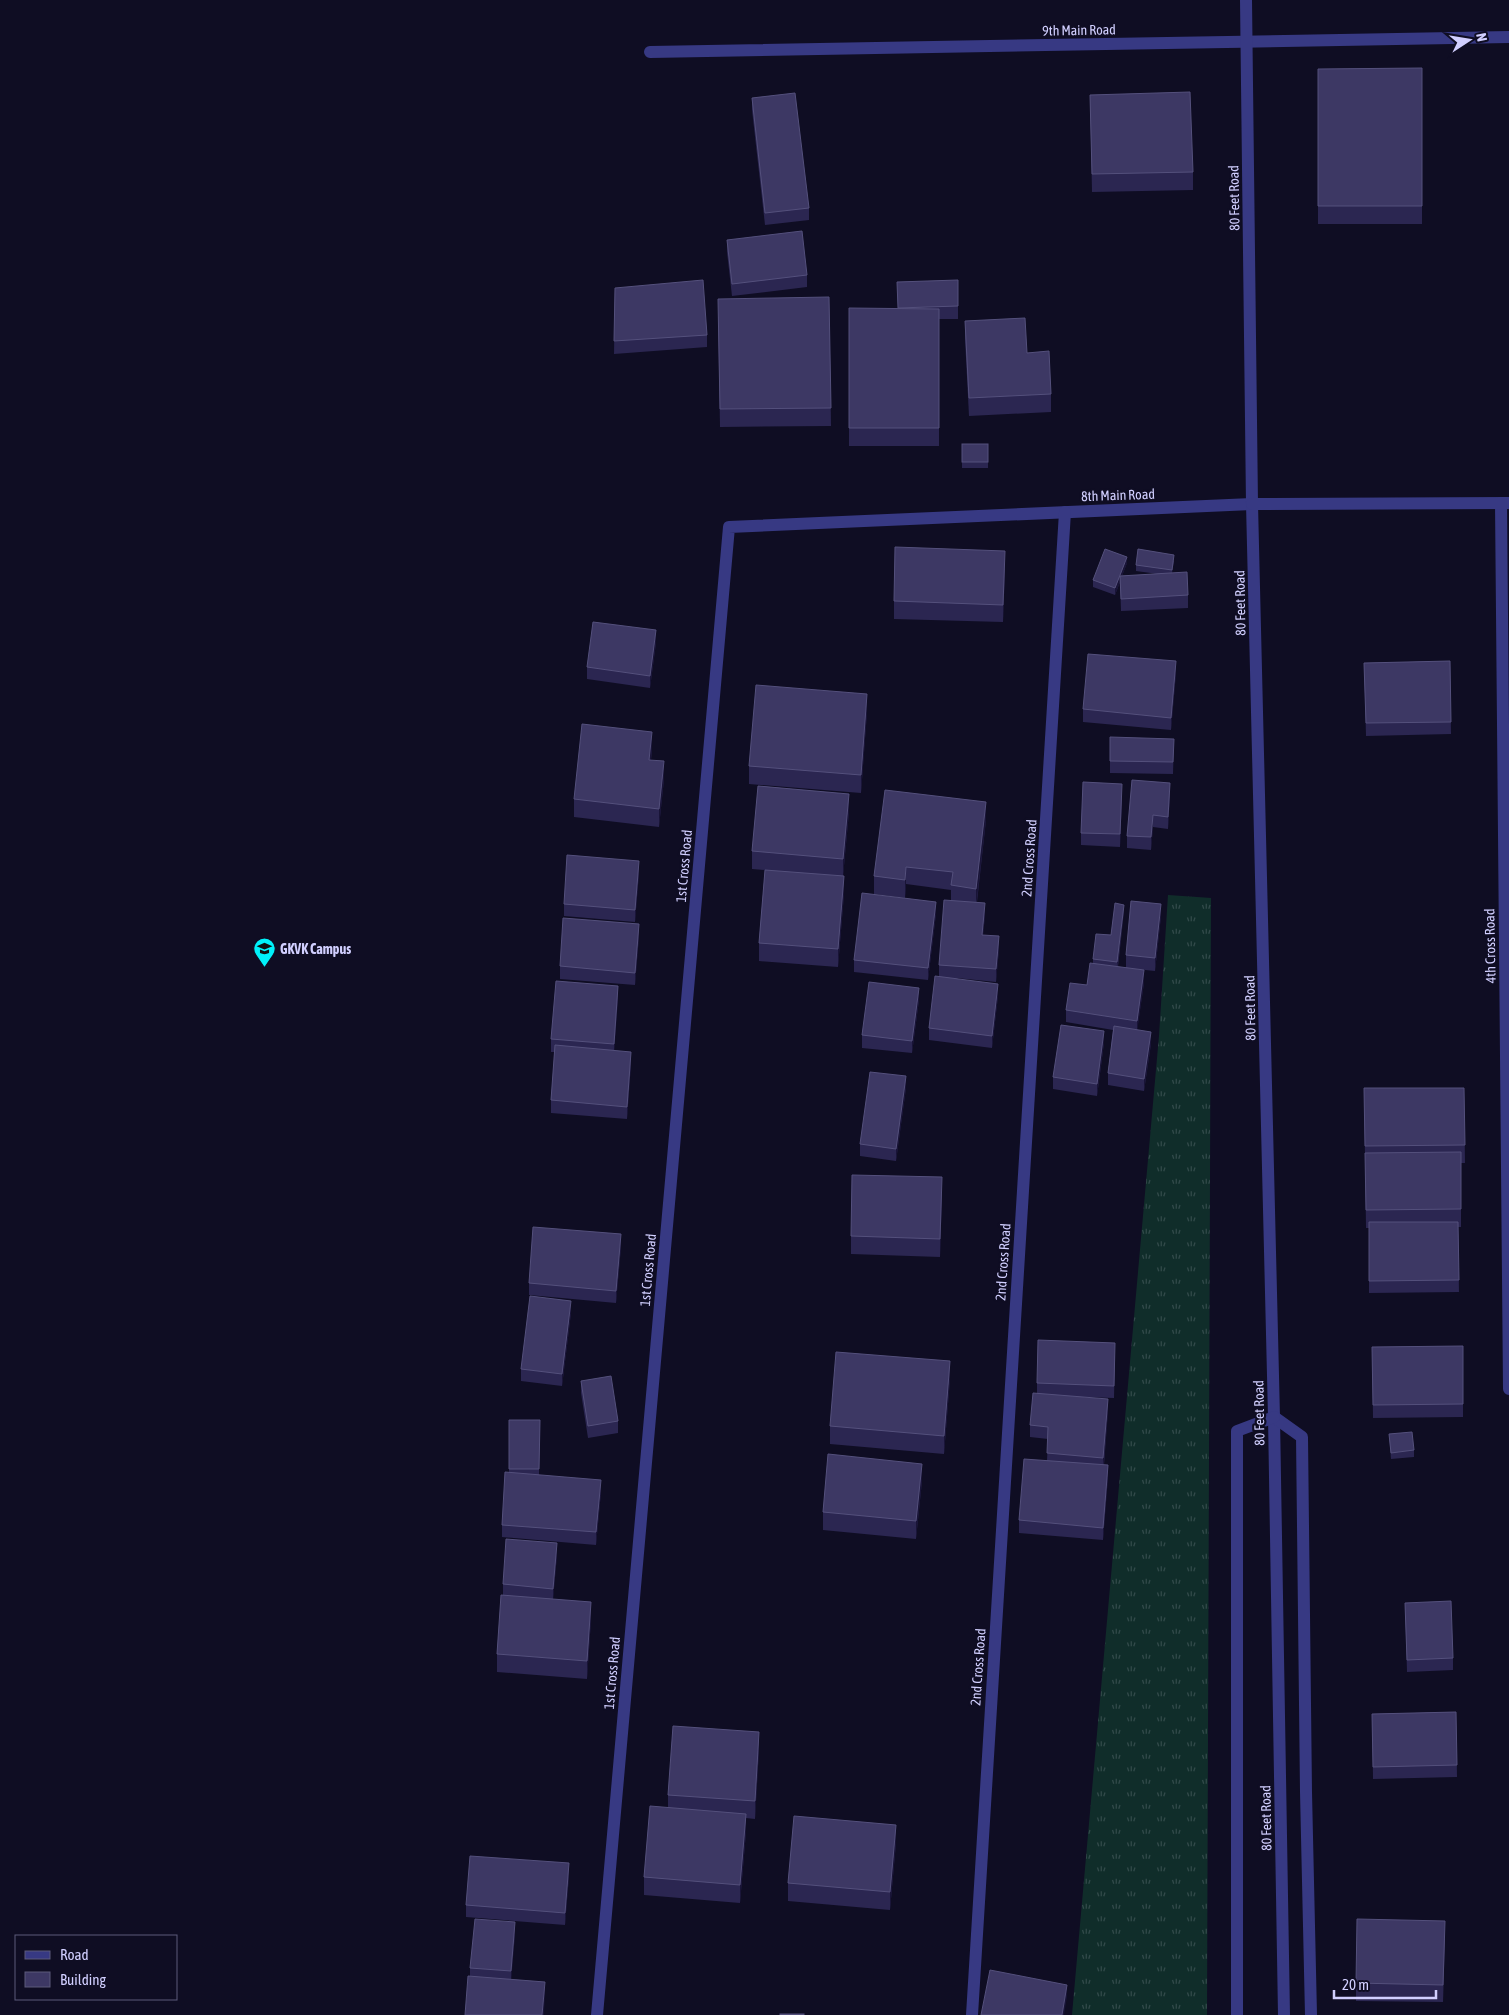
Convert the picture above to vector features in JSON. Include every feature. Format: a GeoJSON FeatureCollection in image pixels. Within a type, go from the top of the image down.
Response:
{"type":"FeatureCollection","features":[{"type":"Feature","properties":{"kind":"street","name":"80 Feet Road"},"geometry":{"type":"LineString","coordinates":[[1246,0],[1252,504],[1274,1417],[1284,2015]]}},
{"type":"Feature","properties":{"kind":"street","name":"9th Main Road"},"geometry":{"type":"LineString","coordinates":[[650,52],[1509,37]]}},
{"type":"Feature","properties":{"kind":"street","name":"8th Main Road"},"geometry":{"type":"LineString","coordinates":[[729,527],[1252,504],[1505,503]]}},
{"type":"Feature","properties":{"kind":"street","name":"4th Cross Road"},"geometry":{"type":"LineString","coordinates":[[1505,503],[1509,1389]]}},
{"type":"Feature","properties":{"kind":"street","name":"2nd Cross Road"},"geometry":{"type":"LineString","coordinates":[[972,2015],[1065,512]]}},
{"type":"Feature","properties":{"kind":"street","name":"1st Cross Road"},"geometry":{"type":"LineString","coordinates":[[597,2015],[729,527]]}},
{"type":"Feature","properties":{"kind":"street"},"geometry":{"type":"LineString","coordinates":[[1238,2015],[1237,1431],[1274,1417],[1302,1436],[1306,1792],[1311,2015]]}},
{"type":"Feature","properties":{"kind":"green space"},"geometry":{"type":"Polygon","coordinates":[[[1168,895],[1211,898],[1207,2015],[1072,2015],[1159,1036],[1168,895]]]}},
{"type":"Feature","properties":{"kind":"building"},"geometry":{"type":"Polygon","coordinates":[[[1422,68],[1422,206],[1318,206],[1318,69],[1422,68]]]}},
{"type":"Feature","properties":{"kind":"building"},"geometry":{"type":"Polygon","coordinates":[[[1190,92],[1193,172],[1092,174],[1090,95],[1190,92]]]}},
{"type":"Feature","properties":{"kind":"building"},"geometry":{"type":"Polygon","coordinates":[[[795,93],[809,208],[765,213],[752,98],[795,93]]]}},
{"type":"Feature","properties":{"kind":"building"},"geometry":{"type":"Polygon","coordinates":[[[802,231],[807,275],[732,284],[727,240],[802,231]]]}},
{"type":"Feature","properties":{"kind":"building"},"geometry":{"type":"Polygon","coordinates":[[[703,280],[707,335],[614,341],[615,288],[703,280]]]}},
{"type":"Feature","properties":{"kind":"building"},"geometry":{"type":"Polygon","coordinates":[[[958,280],[958,306],[898,308],[897,282],[958,280]]]}},
{"type":"Feature","properties":{"kind":"building"},"geometry":{"type":"Polygon","coordinates":[[[829,297],[831,408],[720,409],[718,299],[829,297]]]}},
{"type":"Feature","properties":{"kind":"building"},"geometry":{"type":"Polygon","coordinates":[[[849,308],[939,309],[939,428],[849,428],[849,308]]]}},
{"type":"Feature","properties":{"kind":"building"},"geometry":{"type":"Polygon","coordinates":[[[1025,318],[1027,353],[1049,351],[1051,394],[969,398],[965,321],[1025,318]]]}},
{"type":"Feature","properties":{"kind":"building"},"geometry":{"type":"Polygon","coordinates":[[[962,444],[988,444],[988,462],[962,462],[962,444]]]}},
{"type":"Feature","properties":{"kind":"building"},"geometry":{"type":"Polygon","coordinates":[[[895,547],[1005,551],[1003,605],[894,601],[895,547]]]}},
{"type":"Feature","properties":{"kind":"building"},"geometry":{"type":"Polygon","coordinates":[[[1105,549],[1127,557],[1115,588],[1093,580],[1105,549]]]}},
{"type":"Feature","properties":{"kind":"building"},"geometry":{"type":"Polygon","coordinates":[[[1138,549],[1174,555],[1172,570],[1136,565],[1138,549]]]}},
{"type":"Feature","properties":{"kind":"building"},"geometry":{"type":"Polygon","coordinates":[[[1187,572],[1188,595],[1121,599],[1120,576],[1187,572]]]}},
{"type":"Feature","properties":{"kind":"building"},"geometry":{"type":"Polygon","coordinates":[[[593,622],[656,630],[650,676],[587,667],[593,622]]]}},
{"type":"Feature","properties":{"kind":"building"},"geometry":{"type":"Polygon","coordinates":[[[1088,654],[1176,661],[1171,718],[1083,709],[1088,654]]]}},
{"type":"Feature","properties":{"kind":"building"},"geometry":{"type":"Polygon","coordinates":[[[1450,661],[1451,722],[1366,723],[1364,663],[1450,661]]]}},
{"type":"Feature","properties":{"kind":"building"},"geometry":{"type":"Polygon","coordinates":[[[756,685],[867,694],[861,775],[749,766],[756,685]]]}},
{"type":"Feature","properties":{"kind":"building"},"geometry":{"type":"Polygon","coordinates":[[[582,724],[652,732],[649,760],[664,761],[659,809],[574,799],[582,724]]]}},
{"type":"Feature","properties":{"kind":"building"},"geometry":{"type":"Polygon","coordinates":[[[1110,737],[1174,739],[1173,762],[1110,761],[1110,737]]]}},
{"type":"Feature","properties":{"kind":"building"},"geometry":{"type":"Polygon","coordinates":[[[1132,780],[1170,783],[1168,817],[1153,815],[1151,837],[1127,836],[1132,780]]]}},
{"type":"Feature","properties":{"kind":"building"},"geometry":{"type":"Polygon","coordinates":[[[1083,782],[1122,784],[1120,834],[1081,833],[1083,782]]]}},
{"type":"Feature","properties":{"kind":"building"},"geometry":{"type":"Polygon","coordinates":[[[758,786],[849,794],[843,859],[752,851],[758,786]]]}},
{"type":"Feature","properties":{"kind":"building"},"geometry":{"type":"Polygon","coordinates":[[[885,790],[986,802],[976,889],[951,885],[953,872],[906,867],[905,880],[874,876],[885,790]]]}},
{"type":"Feature","properties":{"kind":"building"},"geometry":{"type":"Polygon","coordinates":[[[567,855],[639,861],[635,910],[564,904],[567,855]]]}},
{"type":"Feature","properties":{"kind":"building"},"geometry":{"type":"Polygon","coordinates":[[[765,870],[844,876],[838,949],[759,943],[765,870]]]}},
{"type":"Feature","properties":{"kind":"building"},"geometry":{"type":"Polygon","coordinates":[[[862,893],[936,902],[928,968],[854,960],[862,893]]]}},
{"type":"Feature","properties":{"kind":"building"},"geometry":{"type":"Polygon","coordinates":[[[944,900],[985,903],[982,935],[999,936],[996,969],[939,965],[944,900]]]}},
{"type":"Feature","properties":{"kind":"building"},"geometry":{"type":"Polygon","coordinates":[[[1131,901],[1161,904],[1155,958],[1126,955],[1131,901]]]}},
{"type":"Feature","properties":{"kind":"building"},"geometry":{"type":"Polygon","coordinates":[[[1115,903],[1124,905],[1117,962],[1093,959],[1096,934],[1111,935],[1115,903]]]}},
{"type":"Feature","properties":{"kind":"building"},"geometry":{"type":"Polygon","coordinates":[[[563,918],[639,924],[635,973],[560,966],[563,918]]]}},
{"type":"Feature","properties":{"kind":"building"},"geometry":{"type":"Polygon","coordinates":[[[1090,963],[1144,970],[1137,1021],[1066,1010],[1070,983],[1087,985],[1090,963]]]}},
{"type":"Feature","properties":{"kind":"building"},"geometry":{"type":"Polygon","coordinates":[[[935,976],[998,984],[992,1036],[929,1028],[935,976]]]}},
{"type":"Feature","properties":{"kind":"building"},"geometry":{"type":"Polygon","coordinates":[[[556,981],[618,986],[614,1044],[551,1039],[556,981]]]}},
{"type":"Feature","properties":{"kind":"building"},"geometry":{"type":"Polygon","coordinates":[[[869,982],[919,988],[912,1041],[862,1035],[869,982]]]}},
{"type":"Feature","properties":{"kind":"building"},"geometry":{"type":"Polygon","coordinates":[[[1061,1025],[1104,1031],[1097,1084],[1053,1077],[1061,1025]]]}},
{"type":"Feature","properties":{"kind":"building"},"geometry":{"type":"Polygon","coordinates":[[[1114,1026],[1151,1032],[1144,1079],[1108,1073],[1114,1026]]]}},
{"type":"Feature","properties":{"kind":"building"},"geometry":{"type":"Polygon","coordinates":[[[555,1045],[631,1052],[627,1107],[551,1100],[555,1045]]]}},
{"type":"Feature","properties":{"kind":"building"},"geometry":{"type":"Polygon","coordinates":[[[870,1072],[906,1076],[896,1149],[860,1144],[870,1072]]]}},
{"type":"Feature","properties":{"kind":"building"},"geometry":{"type":"Polygon","coordinates":[[[1364,1088],[1464,1088],[1465,1145],[1365,1146],[1364,1088]]]}},
{"type":"Feature","properties":{"kind":"building"},"geometry":{"type":"Polygon","coordinates":[[[1461,1152],[1461,1209],[1366,1210],[1365,1153],[1461,1152]]]}},
{"type":"Feature","properties":{"kind":"building"},"geometry":{"type":"Polygon","coordinates":[[[852,1175],[942,1177],[940,1239],[851,1236],[852,1175]]]}},
{"type":"Feature","properties":{"kind":"building"},"geometry":{"type":"Polygon","coordinates":[[[1369,1222],[1458,1222],[1459,1280],[1369,1281],[1369,1222]]]}},
{"type":"Feature","properties":{"kind":"building"},"geometry":{"type":"Polygon","coordinates":[[[533,1227],[621,1234],[616,1291],[529,1283],[533,1227]]]}},
{"type":"Feature","properties":{"kind":"building"},"geometry":{"type":"Polygon","coordinates":[[[530,1296],[571,1301],[562,1374],[521,1369],[530,1296]]]}},
{"type":"Feature","properties":{"kind":"building"},"geometry":{"type":"Polygon","coordinates":[[[1038,1340],[1115,1343],[1114,1386],[1037,1383],[1038,1340]]]}},
{"type":"Feature","properties":{"kind":"building"},"geometry":{"type":"Polygon","coordinates":[[[1463,1346],[1463,1404],[1373,1405],[1372,1347],[1463,1346]]]}},
{"type":"Feature","properties":{"kind":"building"},"geometry":{"type":"Polygon","coordinates":[[[836,1352],[950,1361],[944,1436],[830,1426],[836,1352]]]}},
{"type":"Feature","properties":{"kind":"building"},"geometry":{"type":"Polygon","coordinates":[[[611,1376],[618,1421],[588,1426],[581,1381],[611,1376]]]}},
{"type":"Feature","properties":{"kind":"building"},"geometry":{"type":"Polygon","coordinates":[[[1033,1393],[1108,1399],[1103,1458],[1047,1453],[1048,1427],[1030,1425],[1033,1393]]]}},
{"type":"Feature","properties":{"kind":"building"},"geometry":{"type":"Polygon","coordinates":[[[509,1420],[540,1420],[539,1469],[509,1469],[509,1420]]]}},
{"type":"Feature","properties":{"kind":"building"},"geometry":{"type":"Polygon","coordinates":[[[1412,1432],[1414,1450],[1391,1453],[1389,1434],[1412,1432]]]}},
{"type":"Feature","properties":{"kind":"building"},"geometry":{"type":"Polygon","coordinates":[[[828,1454],[922,1464],[916,1521],[823,1512],[828,1454]]]}},
{"type":"Feature","properties":{"kind":"building"},"geometry":{"type":"Polygon","coordinates":[[[1024,1459],[1108,1465],[1103,1528],[1019,1520],[1024,1459]]]}},
{"type":"Feature","properties":{"kind":"building"},"geometry":{"type":"Polygon","coordinates":[[[505,1472],[601,1480],[596,1532],[502,1525],[505,1472]]]}},
{"type":"Feature","properties":{"kind":"building"},"geometry":{"type":"Polygon","coordinates":[[[506,1539],[557,1543],[553,1589],[503,1584],[506,1539]]]}},
{"type":"Feature","properties":{"kind":"building"},"geometry":{"type":"Polygon","coordinates":[[[501,1595],[591,1602],[587,1661],[497,1654],[501,1595]]]}},
{"type":"Feature","properties":{"kind":"building"},"geometry":{"type":"Polygon","coordinates":[[[1451,1601],[1453,1658],[1407,1660],[1405,1603],[1451,1601]]]}},
{"type":"Feature","properties":{"kind":"building"},"geometry":{"type":"Polygon","coordinates":[[[1456,1712],[1457,1765],[1373,1767],[1372,1714],[1456,1712]]]}},
{"type":"Feature","properties":{"kind":"building"},"geometry":{"type":"Polygon","coordinates":[[[673,1726],[759,1732],[755,1801],[668,1795],[673,1726]]]}},
{"type":"Feature","properties":{"kind":"building"},"geometry":{"type":"Polygon","coordinates":[[[650,1806],[746,1814],[740,1885],[644,1877],[650,1806]]]}},
{"type":"Feature","properties":{"kind":"building"},"geometry":{"type":"Polygon","coordinates":[[[794,1816],[896,1825],[890,1892],[788,1883],[794,1816]]]}},
{"type":"Feature","properties":{"kind":"building"},"geometry":{"type":"Polygon","coordinates":[[[470,1856],[569,1863],[565,1913],[466,1905],[470,1856]]]}},
{"type":"Feature","properties":{"kind":"building"},"geometry":{"type":"Polygon","coordinates":[[[475,1919],[515,1922],[511,1971],[470,1968],[475,1919]]]}},
{"type":"Feature","properties":{"kind":"building"},"geometry":{"type":"Polygon","coordinates":[[[1357,1919],[1445,1921],[1443,1985],[1356,1983],[1357,1919]]]}},
{"type":"Feature","properties":{"kind":"building"},"geometry":{"type":"Polygon","coordinates":[[[990,1970],[1067,1985],[1062,2015],[981,2015],[990,1970]]]}},
{"type":"Feature","properties":{"kind":"building"},"geometry":{"type":"Polygon","coordinates":[[[468,1976],[545,1982],[542,2015],[465,2015],[468,1976]]]}},
{"type":"Feature","properties":{"kind":"building"},"geometry":{"type":"Polygon","coordinates":[[[804,2014],[804,2015],[780,2015],[804,2014]]]}},
{"type":"Feature","properties":{"kind":"place","name":"GKVK Campus"},"geometry":{"type":"Point","coordinates":[264,968]}}]}
